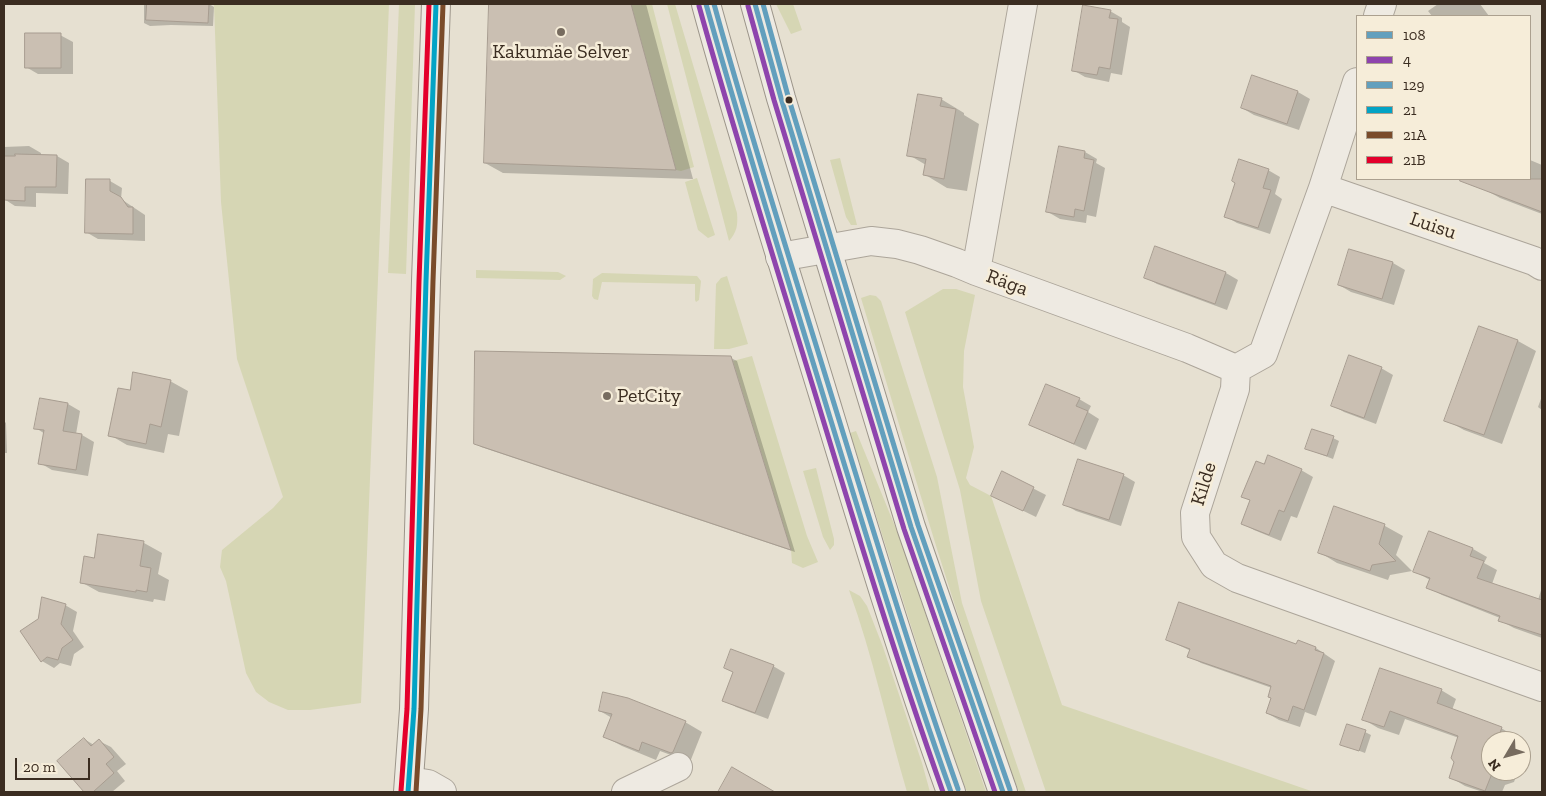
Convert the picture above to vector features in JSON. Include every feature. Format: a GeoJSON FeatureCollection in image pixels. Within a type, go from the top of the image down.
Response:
{"type":"FeatureCollection","features":[{"type":"Feature","properties":{"kind":"street"},"geometry":{"type":"LineString","coordinates":[[436,4],[414,709],[408,787],[428,784],[442,792]]}},
{"type":"Feature","properties":{"kind":"street"},"geometry":{"type":"LineString","coordinates":[[706,4],[780,257],[874,561],[951,792]]}},
{"type":"Feature","properties":{"kind":"street"},"geometry":{"type":"LineString","coordinates":[[755,4],[781,98],[911,527],[1003,792]]}},
{"type":"Feature","properties":{"kind":"street","name":"Räga"},"geometry":{"type":"LineString","coordinates":[[1023,4],[976,271],[1187,348],[1236,368]]}},
{"type":"Feature","properties":{"kind":"street"},"geometry":{"type":"LineString","coordinates":[[1236,368],[1263,354],[1323,188],[1356,85]]}},
{"type":"Feature","properties":{"kind":"street","name":"Luisu"},"geometry":{"type":"LineString","coordinates":[[1323,188],[1534,261],[1542,266]]}},
{"type":"Feature","properties":{"kind":"street"},"geometry":{"type":"LineString","coordinates":[[780,257],[871,241],[897,244],[958,263],[976,271]]}},
{"type":"Feature","properties":{"kind":"street","name":"Kilde"},"geometry":{"type":"LineString","coordinates":[[1236,368],[1235,389],[1195,513],[1196,537],[1214,565],[1237,578],[1542,688]]}},
{"type":"Feature","properties":{"kind":"street"},"geometry":{"type":"LineString","coordinates":[[626,792],[678,766]]}},
{"type":"Feature","properties":{"kind":"green space"},"geometry":{"type":"Polygon","coordinates":[[[214,4],[389,4],[361,703],[310,710],[288,710],[269,702],[256,692],[246,673],[226,581],[220,567],[222,550],[273,508],[283,497],[237,359],[221,202],[214,4]]]}},
{"type":"Feature","properties":{"kind":"green space"},"geometry":{"type":"Polygon","coordinates":[[[399,4],[415,4],[406,274],[388,273],[399,4]]]}},
{"type":"Feature","properties":{"kind":"green space"},"geometry":{"type":"Polygon","coordinates":[[[631,4],[652,4],[694,167],[681,171],[676,170],[631,4]]]}},
{"type":"Feature","properties":{"kind":"green space"},"geometry":{"type":"Polygon","coordinates":[[[667,4],[675,4],[737,213],[734,235],[729,241],[667,4]]]}},
{"type":"Feature","properties":{"kind":"green space"},"geometry":{"type":"Polygon","coordinates":[[[776,4],[793,4],[802,30],[791,34],[776,4]]]}},
{"type":"Feature","properties":{"kind":"green space"},"geometry":{"type":"Polygon","coordinates":[[[840,158],[857,225],[851,225],[846,217],[830,160],[840,158]]]}},
{"type":"Feature","properties":{"kind":"green space"},"geometry":{"type":"Polygon","coordinates":[[[697,178],[715,235],[708,238],[698,230],[685,182],[697,178]]]}},
{"type":"Feature","properties":{"kind":"green space"},"geometry":{"type":"Polygon","coordinates":[[[476,270],[558,272],[566,276],[560,280],[476,278],[476,270]]]}},
{"type":"Feature","properties":{"kind":"green space"},"geometry":{"type":"Polygon","coordinates":[[[602,273],[697,276],[701,281],[699,300],[696,302],[695,300],[695,284],[602,282],[598,300],[594,299],[592,296],[593,279],[602,273]]]}},
{"type":"Feature","properties":{"kind":"green space"},"geometry":{"type":"Polygon","coordinates":[[[727,276],[748,344],[729,349],[714,349],[716,284],[721,278],[727,276]]]}},
{"type":"Feature","properties":{"kind":"green space"},"geometry":{"type":"Polygon","coordinates":[[[943,289],[956,289],[975,295],[964,351],[963,387],[974,447],[966,478],[970,485],[991,496],[1062,705],[1314,792],[1046,792],[981,601],[960,490],[905,312],[943,289]]]}},
{"type":"Feature","properties":{"kind":"green space"},"geometry":{"type":"Polygon","coordinates":[[[870,295],[876,296],[881,301],[937,477],[962,603],[1026,792],[1019,792],[976,670],[936,546],[861,298],[870,295]]]}},
{"type":"Feature","properties":{"kind":"green space"},"geometry":{"type":"Polygon","coordinates":[[[752,356],[807,536],[818,562],[803,568],[792,563],[791,550],[733,361],[752,356]]]}},
{"type":"Feature","properties":{"kind":"green space"},"geometry":{"type":"Polygon","coordinates":[[[856,431],[899,536],[986,792],[967,792],[950,749],[850,433],[856,431]]]}},
{"type":"Feature","properties":{"kind":"green space"},"geometry":{"type":"Polygon","coordinates":[[[816,468],[834,539],[834,545],[830,550],[823,537],[803,471],[816,468]]]}},
{"type":"Feature","properties":{"kind":"green space"},"geometry":{"type":"Polygon","coordinates":[[[849,590],[860,596],[867,606],[883,647],[930,792],[907,792],[858,615],[849,590]]]}},
{"type":"Feature","properties":{"kind":"building"},"geometry":{"type":"Polygon","coordinates":[[[147,4],[209,4],[208,23],[146,20],[147,4]]]}},
{"type":"Feature","properties":{"kind":"building"},"geometry":{"type":"Polygon","coordinates":[[[489,4],[631,4],[676,170],[484,163],[489,4]]]}},
{"type":"Feature","properties":{"kind":"building"},"geometry":{"type":"Polygon","coordinates":[[[1083,5],[1111,10],[1109,18],[1118,19],[1110,69],[1099,67],[1097,75],[1072,71],[1083,5]]]}},
{"type":"Feature","properties":{"kind":"building"},"geometry":{"type":"Polygon","coordinates":[[[25,33],[61,33],[61,68],[25,68],[25,33]]]}},
{"type":"Feature","properties":{"kind":"building"},"geometry":{"type":"Polygon","coordinates":[[[1252,75],[1298,91],[1287,124],[1241,108],[1252,75]]]}},
{"type":"Feature","properties":{"kind":"building"},"geometry":{"type":"Polygon","coordinates":[[[918,94],[942,98],[940,106],[956,109],[944,179],[923,175],[926,159],[907,156],[918,94]]]}},
{"type":"Feature","properties":{"kind":"building"},"geometry":{"type":"Polygon","coordinates":[[[1059,146],[1085,151],[1084,158],[1094,160],[1084,211],[1075,209],[1074,217],[1046,212],[1059,146]]]}},
{"type":"Feature","properties":{"kind":"building"},"geometry":{"type":"Polygon","coordinates":[[[15,154],[57,155],[56,187],[25,187],[25,201],[4,200],[4,156],[15,156],[15,154]]]}},
{"type":"Feature","properties":{"kind":"building"},"geometry":{"type":"Polygon","coordinates":[[[1239,159],[1269,169],[1263,188],[1271,190],[1258,228],[1224,217],[1235,183],[1232,181],[1239,159]]]}},
{"type":"Feature","properties":{"kind":"building"},"geometry":{"type":"Polygon","coordinates":[[[86,179],[110,179],[110,191],[121,197],[128,207],[133,207],[133,234],[85,233],[86,179]]]}},
{"type":"Feature","properties":{"kind":"building"},"geometry":{"type":"Polygon","coordinates":[[[1542,179],[1542,212],[1460,181],[1542,179]]]}},
{"type":"Feature","properties":{"kind":"building"},"geometry":{"type":"Polygon","coordinates":[[[1155,246],[1226,272],[1215,304],[1144,278],[1155,246]]]}},
{"type":"Feature","properties":{"kind":"building"},"geometry":{"type":"Polygon","coordinates":[[[1349,249],[1393,262],[1382,299],[1338,285],[1349,249]]]}},
{"type":"Feature","properties":{"kind":"building"},"geometry":{"type":"Polygon","coordinates":[[[1479,326],[1518,340],[1484,435],[1444,421],[1479,326]]]}},
{"type":"Feature","properties":{"kind":"building"},"geometry":{"type":"Polygon","coordinates":[[[475,351],[731,356],[791,550],[474,444],[475,351]]]}},
{"type":"Feature","properties":{"kind":"building"},"geometry":{"type":"Polygon","coordinates":[[[1349,355],[1382,367],[1364,418],[1331,406],[1349,355]]]}},
{"type":"Feature","properties":{"kind":"building"},"geometry":{"type":"Polygon","coordinates":[[[133,372],[171,380],[161,427],[150,424],[146,444],[108,436],[118,388],[130,390],[133,372]]]}},
{"type":"Feature","properties":{"kind":"building"},"geometry":{"type":"Polygon","coordinates":[[[1046,384],[1080,398],[1076,406],[1088,411],[1074,444],[1029,425],[1046,384]]]}},
{"type":"Feature","properties":{"kind":"building"},"geometry":{"type":"Polygon","coordinates":[[[40,398],[68,403],[63,431],[82,434],[76,470],[38,464],[44,430],[34,429],[40,398]]]}},
{"type":"Feature","properties":{"kind":"building"},"geometry":{"type":"Polygon","coordinates":[[[1312,429],[1334,436],[1327,456],[1305,449],[1312,429]]]}},
{"type":"Feature","properties":{"kind":"building"},"geometry":{"type":"Polygon","coordinates":[[[1268,455],[1302,469],[1284,512],[1279,510],[1269,535],[1241,524],[1250,500],[1241,497],[1256,461],[1264,464],[1268,455]]]}},
{"type":"Feature","properties":{"kind":"building"},"geometry":{"type":"Polygon","coordinates":[[[1078,459],[1124,474],[1109,520],[1063,505],[1078,459]]]}},
{"type":"Feature","properties":{"kind":"building"},"geometry":{"type":"Polygon","coordinates":[[[1002,471],[1034,487],[1023,511],[991,496],[1002,471]]]}},
{"type":"Feature","properties":{"kind":"building"},"geometry":{"type":"Polygon","coordinates":[[[1334,506],[1385,524],[1379,544],[1396,561],[1372,565],[1370,571],[1318,553],[1334,506]]]}},
{"type":"Feature","properties":{"kind":"building"},"geometry":{"type":"Polygon","coordinates":[[[1429,531],[1473,548],[1470,556],[1484,561],[1477,578],[1542,600],[1542,635],[1498,621],[1500,616],[1426,588],[1430,578],[1413,572],[1429,531]]]}},
{"type":"Feature","properties":{"kind":"building"},"geometry":{"type":"Polygon","coordinates":[[[98,534],[144,541],[140,566],[151,568],[147,592],[80,583],[84,556],[94,558],[98,534]]]}},
{"type":"Feature","properties":{"kind":"building"},"geometry":{"type":"Polygon","coordinates":[[[42,597],[66,604],[61,624],[73,640],[62,648],[58,660],[47,657],[41,662],[20,631],[38,619],[42,597]]]}},
{"type":"Feature","properties":{"kind":"building"},"geometry":{"type":"Polygon","coordinates":[[[1179,602],[1296,644],[1298,640],[1316,647],[1315,650],[1324,653],[1304,710],[1293,706],[1288,721],[1266,713],[1271,698],[1268,697],[1271,686],[1187,657],[1190,649],[1166,640],[1179,602]]]}},
{"type":"Feature","properties":{"kind":"building"},"geometry":{"type":"Polygon","coordinates":[[[731,649],[774,665],[755,713],[722,701],[733,672],[724,668],[731,649]]]}},
{"type":"Feature","properties":{"kind":"building"},"geometry":{"type":"Polygon","coordinates":[[[1380,668],[1442,689],[1437,703],[1502,727],[1501,731],[1481,731],[1481,781],[1489,781],[1485,791],[1449,778],[1454,762],[1451,758],[1458,736],[1390,711],[1384,727],[1362,720],[1380,668]]]}},
{"type":"Feature","properties":{"kind":"building"},"geometry":{"type":"Polygon","coordinates":[[[603,692],[628,698],[686,721],[673,752],[671,753],[642,742],[639,751],[603,737],[612,714],[599,711],[603,692]]]}},
{"type":"Feature","properties":{"kind":"building"},"geometry":{"type":"Polygon","coordinates":[[[1347,724],[1366,730],[1359,751],[1340,745],[1347,724]]]}},
{"type":"Feature","properties":{"kind":"building"},"geometry":{"type":"Polygon","coordinates":[[[84,738],[91,746],[99,739],[114,757],[106,764],[114,773],[93,792],[84,792],[57,761],[84,738]]]}},
{"type":"Feature","properties":{"kind":"building"},"geometry":{"type":"Polygon","coordinates":[[[732,767],[775,792],[718,792],[732,767]]]}},
{"type":"Feature","properties":{"kind":"transit line","name":"21B"},"geometry":{"type":"LineString","coordinates":[[401,791],[407,709],[429,4]]}},
{"type":"Feature","properties":{"kind":"transit line","name":"21"},"geometry":{"type":"LineString","coordinates":[[408,792],[414,709],[436,4]]}},
{"type":"Feature","properties":{"kind":"transit line","name":"21A"},"geometry":{"type":"LineString","coordinates":[[416,792],[421,709],[443,4]]}},
{"type":"Feature","properties":{"kind":"transit line","name":"108"},"geometry":{"type":"LineString","coordinates":[[706,4],[867,539],[951,792]]}},
{"type":"Feature","properties":{"kind":"transit line","name":"129"},"geometry":{"type":"LineString","coordinates":[[714,4],[741,99],[875,537],[958,789]]}},
{"type":"Feature","properties":{"kind":"transit line","name":"108"},"geometry":{"type":"LineString","coordinates":[[755,4],[781,98],[911,527],[1003,792]]}},
{"type":"Feature","properties":{"kind":"transit line","name":"129"},"geometry":{"type":"LineString","coordinates":[[763,4],[788,96],[918,525],[1010,790]]}},
{"type":"Feature","properties":{"kind":"transit line","name":"4"},"geometry":{"type":"LineString","coordinates":[[699,6],[755,199],[860,542],[943,792]]}},
{"type":"Feature","properties":{"kind":"transit line","name":"4"},"geometry":{"type":"LineString","coordinates":[[748,6],[774,100],[904,529],[995,792]]}},
{"type":"Feature","properties":{"kind":"place","name":"Kakumäe Selver"},"geometry":{"type":"Point","coordinates":[561,32]}},
{"type":"Feature","properties":{"kind":"place","name":"PetCity"},"geometry":{"type":"Point","coordinates":[607,396]}}]}
